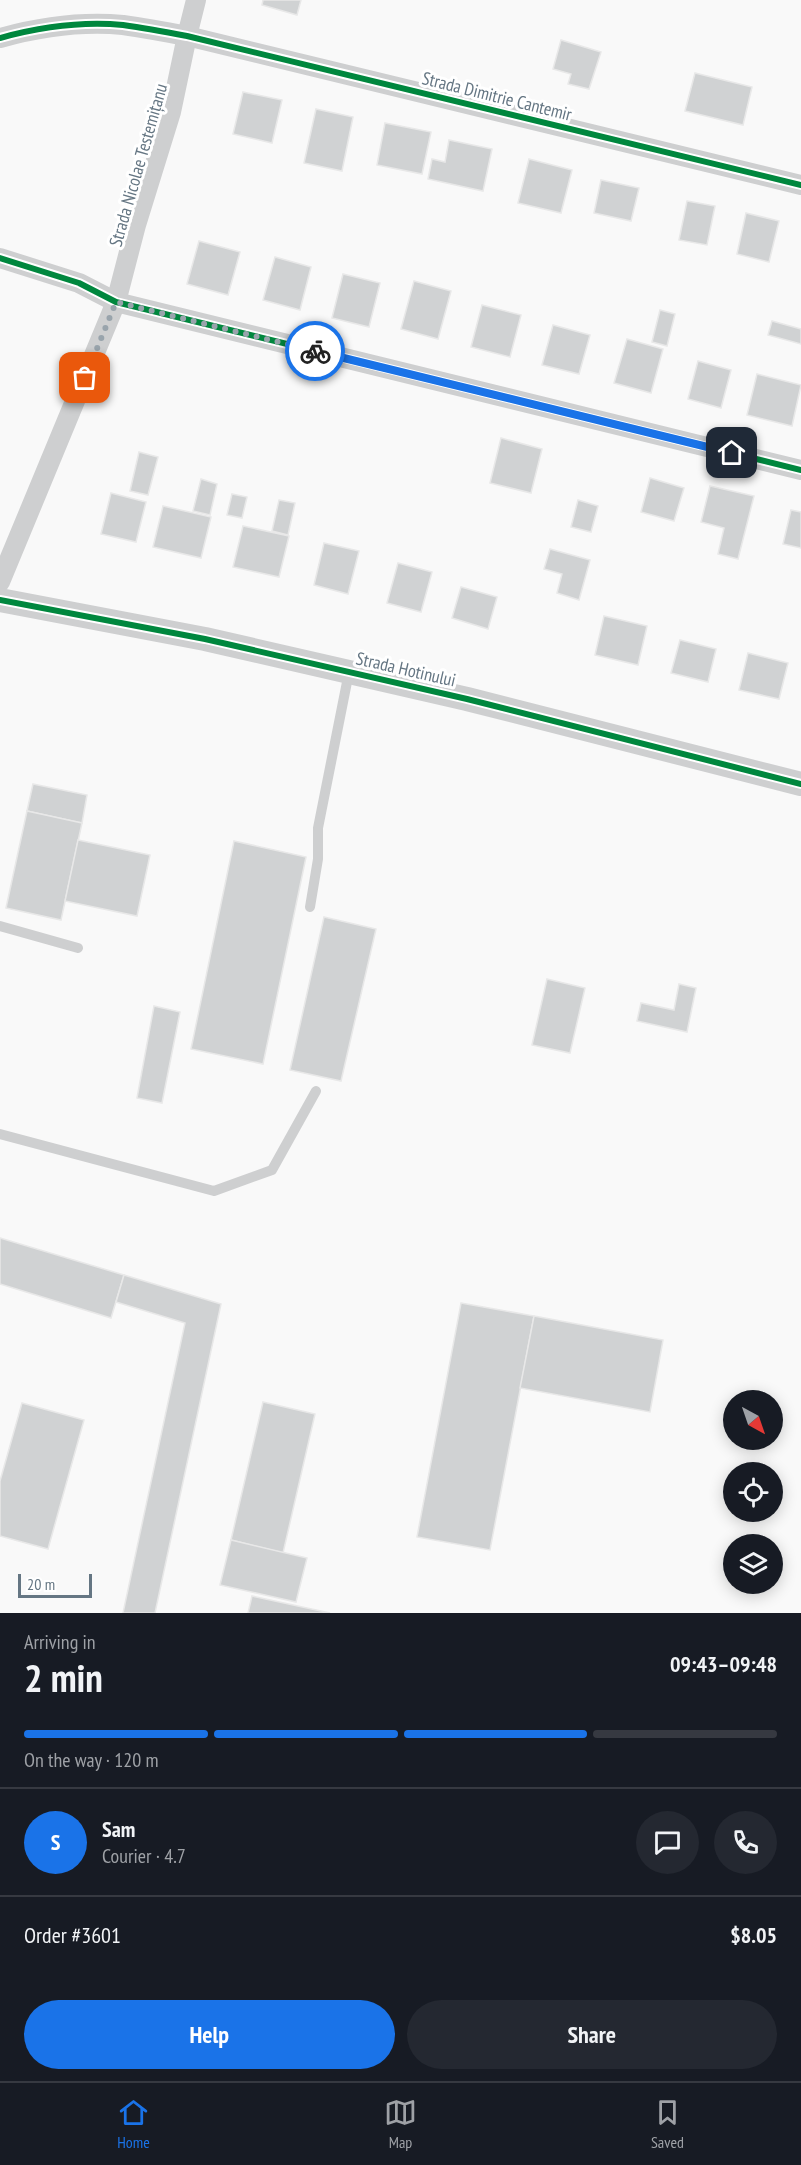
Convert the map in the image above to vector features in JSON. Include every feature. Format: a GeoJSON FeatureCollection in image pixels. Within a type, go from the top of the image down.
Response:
{"type":"FeatureCollection","features":[{"type":"Feature","properties":{"kind":"street","name":"Strada Nicolae Testemițanu"},"geometry":{"type":"LineString","coordinates":[[0,582],[116,302],[136,225],[171,112],[196,0]]}},
{"type":"Feature","properties":{"kind":"street"},"geometry":{"type":"LineString","coordinates":[[0,38],[33,28],[70,25],[122,25],[187,36]]}},
{"type":"Feature","properties":{"kind":"street","name":"Strada Dimitrie Cantemir"},"geometry":{"type":"LineString","coordinates":[[187,36],[801,185]]}},
{"type":"Feature","properties":{"kind":"street"},"geometry":{"type":"LineString","coordinates":[[0,258],[79,283],[116,302],[801,470]]}},
{"type":"Feature","properties":{"kind":"street","name":"Strada Hotinului"},"geometry":{"type":"LineString","coordinates":[[0,600],[205,639],[467,699],[801,784]]}},
{"type":"Feature","properties":{"kind":"lane"},"geometry":{"type":"LineString","coordinates":[[310,908],[318,859],[318,828],[349,672]]}},
{"type":"Feature","properties":{"kind":"lane"},"geometry":{"type":"LineString","coordinates":[[0,926],[78,948]]}},
{"type":"Feature","properties":{"kind":"lane"},"geometry":{"type":"LineString","coordinates":[[0,1134],[214,1191],[272,1170],[316,1091]]}},
{"type":"Feature","properties":{"kind":"building"},"geometry":{"type":"Polygon","coordinates":[[[263,0],[301,0],[297,15],[262,5],[263,0]]]}},
{"type":"Feature","properties":{"kind":"building"},"geometry":{"type":"Polygon","coordinates":[[[561,40],[601,52],[589,89],[568,84],[571,74],[553,69],[561,40]]]}},
{"type":"Feature","properties":{"kind":"building"},"geometry":{"type":"Polygon","coordinates":[[[695,73],[752,87],[743,125],[685,111],[695,73]]]}},
{"type":"Feature","properties":{"kind":"building"},"geometry":{"type":"Polygon","coordinates":[[[243,92],[282,100],[272,143],[233,134],[243,92]]]}},
{"type":"Feature","properties":{"kind":"building"},"geometry":{"type":"Polygon","coordinates":[[[316,109],[353,117],[342,171],[304,163],[316,109]]]}},
{"type":"Feature","properties":{"kind":"building"},"geometry":{"type":"Polygon","coordinates":[[[385,123],[431,132],[422,174],[377,165],[385,123]]]}},
{"type":"Feature","properties":{"kind":"building"},"geometry":{"type":"Polygon","coordinates":[[[449,140],[492,149],[483,191],[428,179],[432,159],[445,162],[449,140]]]}},
{"type":"Feature","properties":{"kind":"building"},"geometry":{"type":"Polygon","coordinates":[[[529,159],[572,170],[561,213],[518,203],[529,159]]]}},
{"type":"Feature","properties":{"kind":"building"},"geometry":{"type":"Polygon","coordinates":[[[601,180],[639,188],[631,221],[594,213],[601,180]]]}},
{"type":"Feature","properties":{"kind":"building"},"geometry":{"type":"Polygon","coordinates":[[[687,201],[715,206],[707,245],[679,240],[687,201]]]}},
{"type":"Feature","properties":{"kind":"building"},"geometry":{"type":"Polygon","coordinates":[[[746,213],[779,221],[769,262],[737,254],[746,213]]]}},
{"type":"Feature","properties":{"kind":"building"},"geometry":{"type":"Polygon","coordinates":[[[199,241],[240,252],[228,295],[187,284],[199,241]]]}},
{"type":"Feature","properties":{"kind":"building"},"geometry":{"type":"Polygon","coordinates":[[[275,257],[311,267],[300,310],[263,300],[275,257]]]}},
{"type":"Feature","properties":{"kind":"building"},"geometry":{"type":"Polygon","coordinates":[[[343,274],[380,283],[369,327],[332,318],[343,274]]]}},
{"type":"Feature","properties":{"kind":"building"},"geometry":{"type":"Polygon","coordinates":[[[414,281],[451,291],[438,339],[401,329],[414,281]]]}},
{"type":"Feature","properties":{"kind":"building"},"geometry":{"type":"Polygon","coordinates":[[[482,305],[521,315],[510,357],[471,347],[482,305]]]}},
{"type":"Feature","properties":{"kind":"building"},"geometry":{"type":"Polygon","coordinates":[[[660,310],[675,314],[667,346],[652,342],[660,310]]]}},
{"type":"Feature","properties":{"kind":"building"},"geometry":{"type":"Polygon","coordinates":[[[772,321],[801,329],[801,344],[768,335],[772,321]]]}},
{"type":"Feature","properties":{"kind":"building"},"geometry":{"type":"Polygon","coordinates":[[[553,325],[590,335],[579,374],[542,365],[553,325]]]}},
{"type":"Feature","properties":{"kind":"building"},"geometry":{"type":"Polygon","coordinates":[[[627,339],[663,349],[651,393],[614,383],[627,339]]]}},
{"type":"Feature","properties":{"kind":"building"},"geometry":{"type":"Polygon","coordinates":[[[698,361],[731,370],[721,408],[688,399],[698,361]]]}},
{"type":"Feature","properties":{"kind":"building"},"geometry":{"type":"Polygon","coordinates":[[[757,374],[801,385],[792,426],[747,415],[757,374]]]}},
{"type":"Feature","properties":{"kind":"building"},"geometry":{"type":"Polygon","coordinates":[[[501,438],[542,449],[531,493],[490,483],[501,438]]]}},
{"type":"Feature","properties":{"kind":"building"},"geometry":{"type":"Polygon","coordinates":[[[139,452],[158,457],[148,495],[130,491],[139,452]]]}},
{"type":"Feature","properties":{"kind":"building"},"geometry":{"type":"Polygon","coordinates":[[[650,478],[684,488],[674,521],[641,512],[650,478]]]}},
{"type":"Feature","properties":{"kind":"building"},"geometry":{"type":"Polygon","coordinates":[[[201,479],[217,484],[210,515],[193,511],[201,479]]]}},
{"type":"Feature","properties":{"kind":"building"},"geometry":{"type":"Polygon","coordinates":[[[710,486],[754,496],[738,559],[718,554],[724,528],[701,522],[710,486]]]}},
{"type":"Feature","properties":{"kind":"building"},"geometry":{"type":"Polygon","coordinates":[[[111,493],[146,502],[136,542],[101,534],[111,493]]]}},
{"type":"Feature","properties":{"kind":"building"},"geometry":{"type":"Polygon","coordinates":[[[232,494],[247,497],[242,518],[227,515],[232,494]]]}},
{"type":"Feature","properties":{"kind":"building"},"geometry":{"type":"Polygon","coordinates":[[[279,500],[295,503],[288,535],[272,531],[279,500]]]}},
{"type":"Feature","properties":{"kind":"building"},"geometry":{"type":"Polygon","coordinates":[[[578,500],[598,506],[591,532],[571,527],[578,500]]]}},
{"type":"Feature","properties":{"kind":"building"},"geometry":{"type":"Polygon","coordinates":[[[163,506],[211,517],[201,558],[153,547],[163,506]]]}},
{"type":"Feature","properties":{"kind":"building"},"geometry":{"type":"Polygon","coordinates":[[[791,510],[801,512],[801,548],[783,544],[791,510]]]}},
{"type":"Feature","properties":{"kind":"building"},"geometry":{"type":"Polygon","coordinates":[[[243,526],[289,536],[279,577],[233,567],[243,526]]]}},
{"type":"Feature","properties":{"kind":"building"},"geometry":{"type":"Polygon","coordinates":[[[324,543],[359,551],[348,594],[314,585],[324,543]]]}},
{"type":"Feature","properties":{"kind":"building"},"geometry":{"type":"Polygon","coordinates":[[[550,549],[590,560],[579,600],[557,593],[562,574],[544,569],[550,549]]]}},
{"type":"Feature","properties":{"kind":"building"},"geometry":{"type":"Polygon","coordinates":[[[398,563],[432,572],[421,612],[387,603],[398,563]]]}},
{"type":"Feature","properties":{"kind":"building"},"geometry":{"type":"Polygon","coordinates":[[[461,587],[497,597],[488,629],[452,618],[461,587]]]}},
{"type":"Feature","properties":{"kind":"building"},"geometry":{"type":"Polygon","coordinates":[[[604,616],[647,626],[638,665],[595,655],[604,616]]]}},
{"type":"Feature","properties":{"kind":"building"},"geometry":{"type":"Polygon","coordinates":[[[680,640],[716,649],[708,682],[671,673],[680,640]]]}},
{"type":"Feature","properties":{"kind":"building"},"geometry":{"type":"Polygon","coordinates":[[[748,653],[788,663],[779,699],[739,690],[748,653]]]}},
{"type":"Feature","properties":{"kind":"building"},"geometry":{"type":"Polygon","coordinates":[[[33,784],[87,795],[82,823],[27,811],[33,784]]]}},
{"type":"Feature","properties":{"kind":"building"},"geometry":{"type":"Polygon","coordinates":[[[27,811],[82,823],[61,920],[6,908],[27,811]]]}},
{"type":"Feature","properties":{"kind":"building"},"geometry":{"type":"Polygon","coordinates":[[[78,840],[150,855],[137,916],[65,901],[78,840]]]}},
{"type":"Feature","properties":{"kind":"building"},"geometry":{"type":"Polygon","coordinates":[[[234,841],[306,857],[263,1064],[191,1049],[234,841]]]}},
{"type":"Feature","properties":{"kind":"building"},"geometry":{"type":"Polygon","coordinates":[[[324,917],[376,929],[341,1081],[290,1070],[324,917]]]}},
{"type":"Feature","properties":{"kind":"building"},"geometry":{"type":"Polygon","coordinates":[[[547,979],[585,988],[570,1053],[532,1045],[547,979]]]}},
{"type":"Feature","properties":{"kind":"building"},"geometry":{"type":"Polygon","coordinates":[[[679,984],[696,988],[687,1032],[637,1021],[641,1003],[674,1010],[679,984]]]}},
{"type":"Feature","properties":{"kind":"building"},"geometry":{"type":"Polygon","coordinates":[[[154,1006],[180,1012],[162,1103],[137,1098],[154,1006]]]}},
{"type":"Feature","properties":{"kind":"building"},"geometry":{"type":"Polygon","coordinates":[[[0,1238],[124,1275],[111,1318],[0,1284],[0,1238]]]}},
{"type":"Feature","properties":{"kind":"building"},"geometry":{"type":"Polygon","coordinates":[[[124,1275],[221,1304],[155,1613],[123,1613],[185,1323],[116,1302],[124,1275]]]}},
{"type":"Feature","properties":{"kind":"building"},"geometry":{"type":"Polygon","coordinates":[[[461,1303],[534,1316],[490,1550],[417,1537],[461,1303]]]}},
{"type":"Feature","properties":{"kind":"building"},"geometry":{"type":"Polygon","coordinates":[[[534,1316],[663,1340],[650,1412],[520,1388],[534,1316]]]}},
{"type":"Feature","properties":{"kind":"building"},"geometry":{"type":"Polygon","coordinates":[[[263,1402],[315,1414],[283,1553],[231,1540],[263,1402]]]}},
{"type":"Feature","properties":{"kind":"building"},"geometry":{"type":"Polygon","coordinates":[[[22,1403],[84,1420],[48,1549],[0,1536],[0,1481],[22,1403]]]}},
{"type":"Feature","properties":{"kind":"building"},"geometry":{"type":"Polygon","coordinates":[[[231,1540],[307,1558],[296,1602],[220,1585],[231,1540]]]}},
{"type":"Feature","properties":{"kind":"building"},"geometry":{"type":"Polygon","coordinates":[[[252,1596],[330,1613],[248,1613],[252,1596]]]}},
{"type":"Feature","properties":{"kind":"cycle path"},"geometry":{"type":"LineString","coordinates":[[0,38],[76,24],[123,25],[171,33],[801,185]]}},
{"type":"Feature","properties":{"kind":"cycle path"},"geometry":{"type":"LineString","coordinates":[[0,258],[79,283],[116,302],[801,470]]}},
{"type":"Feature","properties":{"kind":"cycle path"},"geometry":{"type":"LineString","coordinates":[[0,600],[205,639],[467,699],[801,784]]}},
{"type":"Feature","properties":{"kind":"way so far"},"geometry":{"type":"LineString","coordinates":[[85,378],[116,302],[315,351]]}},
{"type":"Feature","properties":{"kind":"route"},"geometry":{"type":"LineString","coordinates":[[315,351],[732,453]]}}]}
